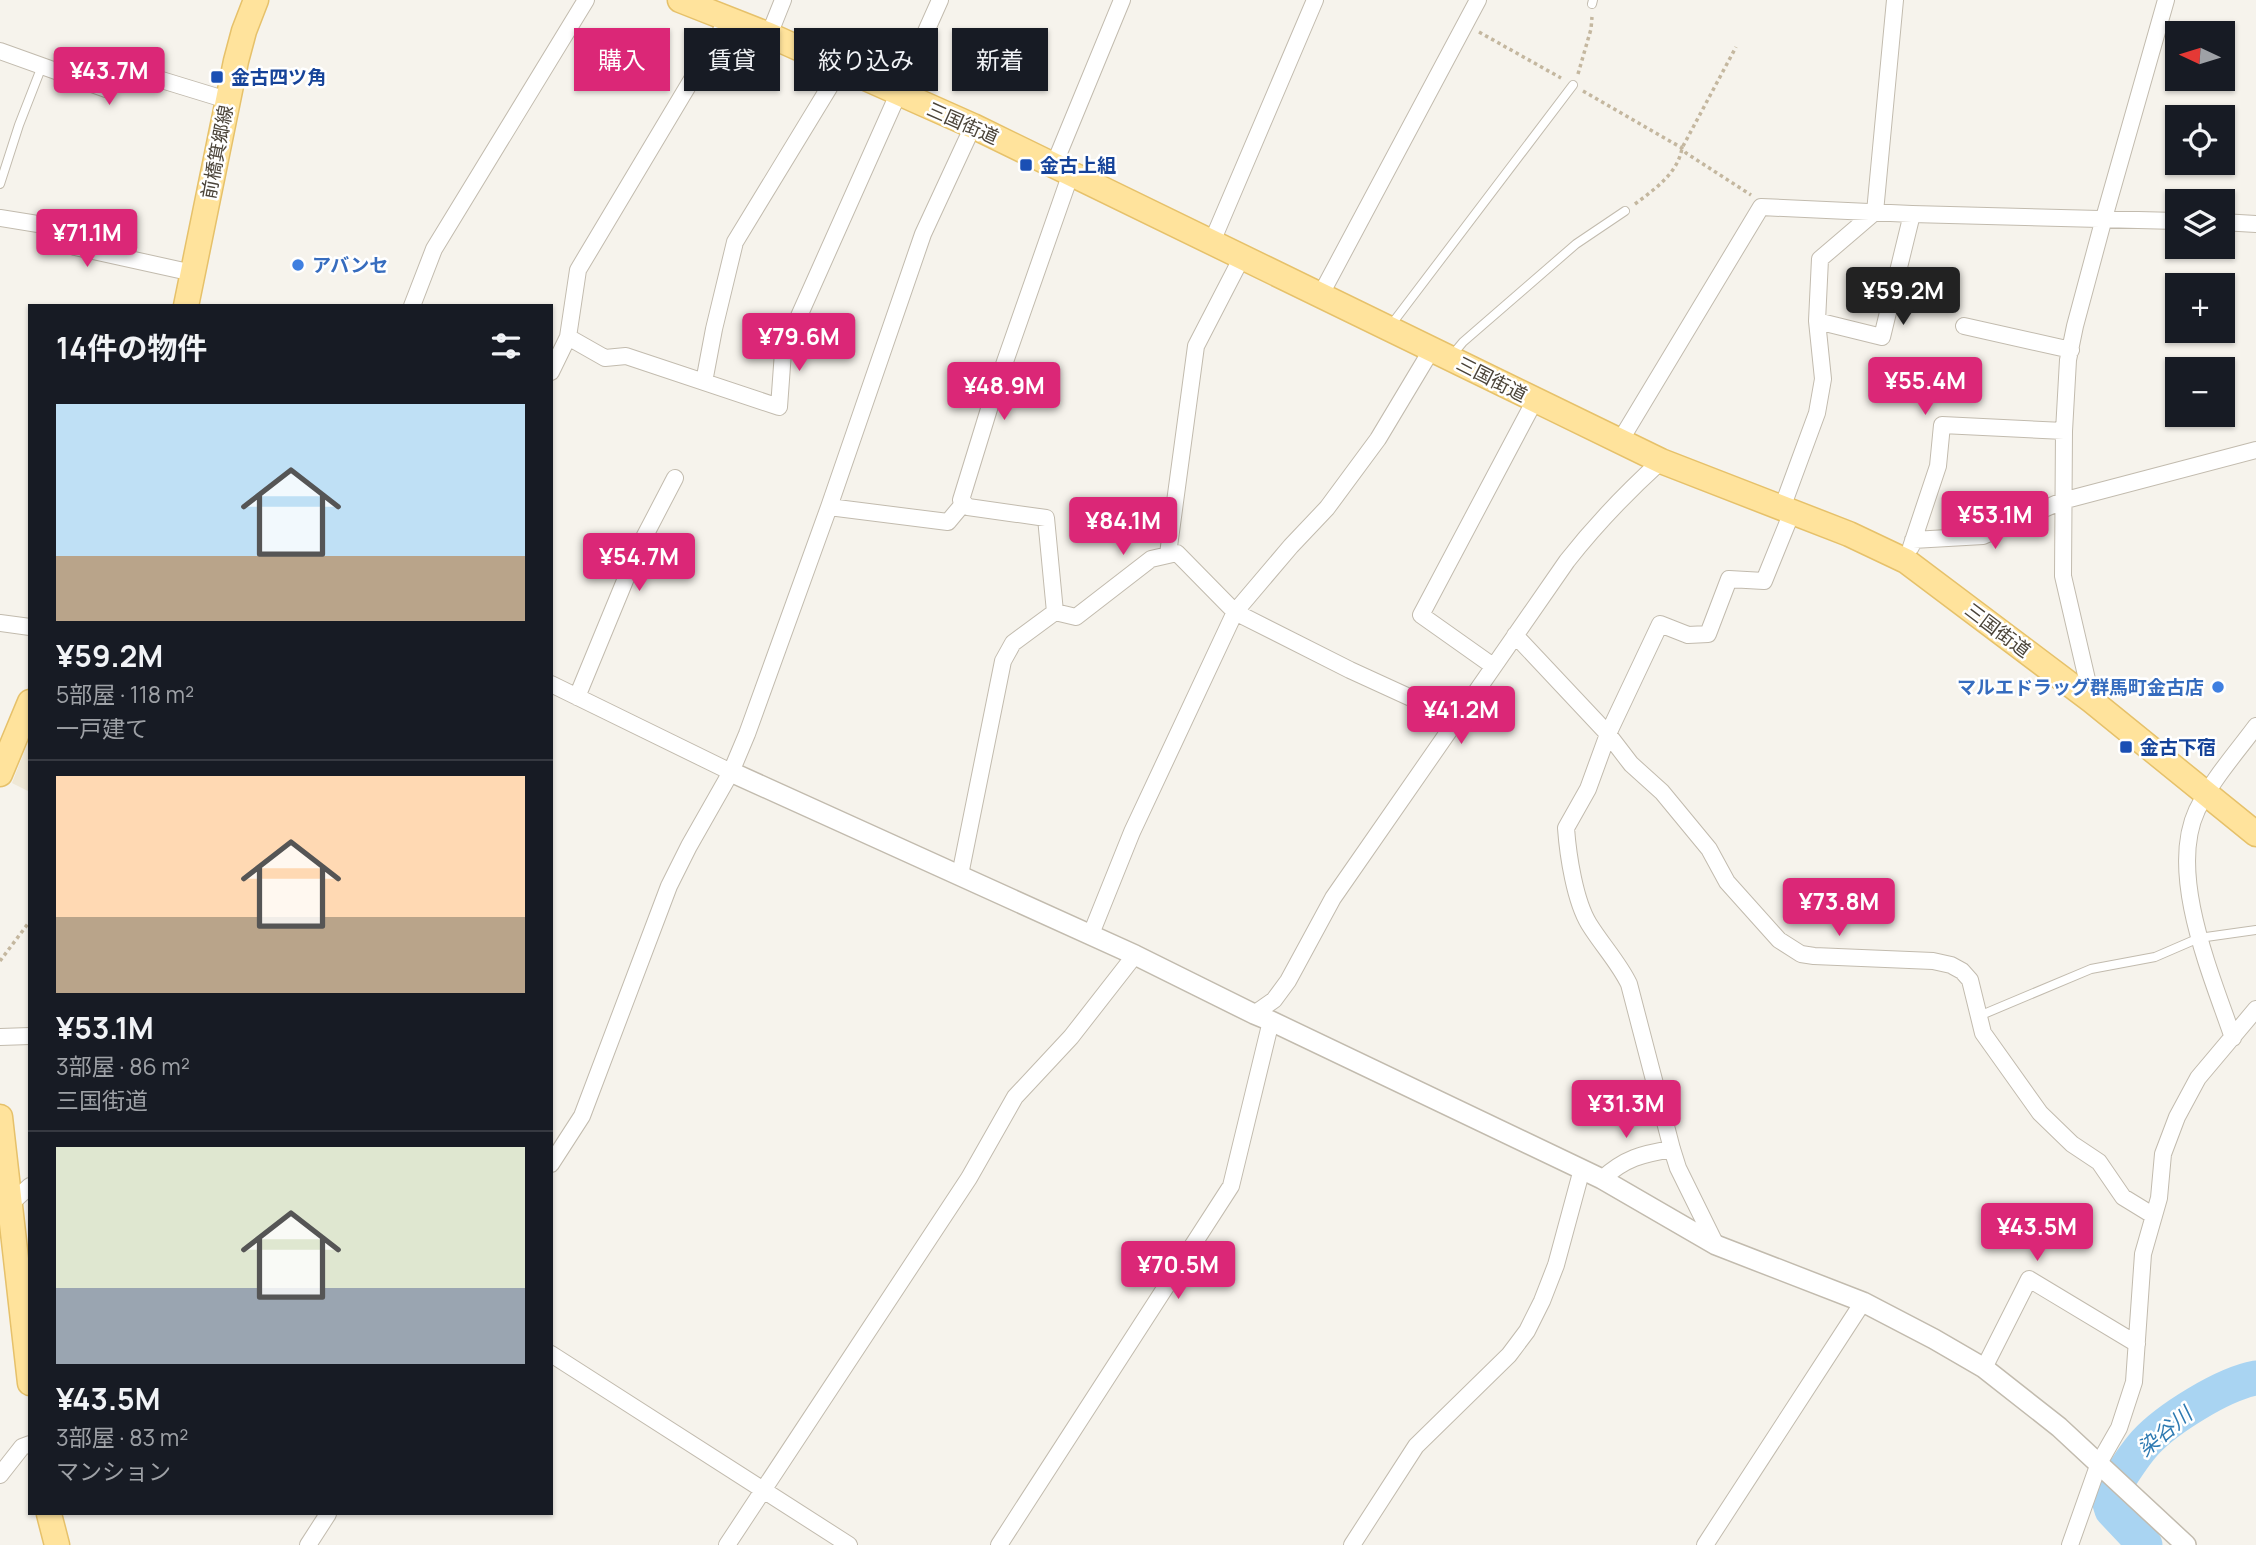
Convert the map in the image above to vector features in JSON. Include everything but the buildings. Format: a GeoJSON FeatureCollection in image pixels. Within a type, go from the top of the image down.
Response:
{"type":"FeatureCollection","features":[{"type":"Feature","properties":{"kind":"main road","name":"前橋箕郷線"},"geometry":{"type":"LineString","coordinates":[[186,304],[227,100],[244,31],[257,0]]}},
{"type":"Feature","properties":{"kind":"main road","name":"三国街道"},"geometry":{"type":"LineString","coordinates":[[680,0],[718,10],[753,28]]}},
{"type":"Feature","properties":{"kind":"main road","name":"三国街道"},"geometry":{"type":"LineString","coordinates":[[892,91],[1062,169],[1211,244],[1661,461],[1849,534],[1909,551],[2256,834]]}},
{"type":"Feature","properties":{"kind":"main road"},"geometry":{"type":"LineString","coordinates":[[0,774],[28,707]]}},
{"type":"Feature","properties":{"kind":"main road"},"geometry":{"type":"LineString","coordinates":[[0,1117],[28,1366]]}},
{"type":"Feature","properties":{"kind":"main road"},"geometry":{"type":"LineString","coordinates":[[49,1515],[57,1545]]}},
{"type":"Feature","properties":{"kind":"street"},"geometry":{"type":"LineString","coordinates":[[413,304],[435,249],[586,0]]}},
{"type":"Feature","properties":{"kind":"street"},"geometry":{"type":"LineString","coordinates":[[772,28],[783,0]]}},
{"type":"Feature","properties":{"kind":"street"},"geometry":{"type":"LineString","coordinates":[[568,337],[605,358],[626,356],[779,407],[783,352],[940,0]]}},
{"type":"Feature","properties":{"kind":"street"},"geometry":{"type":"LineString","coordinates":[[1055,612],[1046,519],[968,507],[961,500],[1062,169],[1122,0]]}},
{"type":"Feature","properties":{"kind":"street"},"geometry":{"type":"LineString","coordinates":[[1211,244],[1315,0]]}},
{"type":"Feature","properties":{"kind":"street"},"geometry":{"type":"LineString","coordinates":[[1320,296],[1478,0]]}},
{"type":"Feature","properties":{"kind":"street"},"geometry":{"type":"LineString","coordinates":[[1716,1245],[1678,1168],[1629,984],[1581,907],[1566,828],[1588,789],[1608,734],[1660,624],[1688,635],[1708,634],[1729,579],[1764,581],[1817,414],[1823,379],[1817,321],[1819,259],[1875,212],[1895,0]]}},
{"type":"Feature","properties":{"kind":"street"},"geometry":{"type":"LineString","coordinates":[[2092,701],[2063,576],[2064,431],[2071,349],[2104,218],[2166,0]]}},
{"type":"Feature","properties":{"kind":"street"},"geometry":{"type":"LineString","coordinates":[[553,368],[568,337],[579,270],[718,10]]}},
{"type":"Feature","properties":{"kind":"street"},"geometry":{"type":"LineString","coordinates":[[0,51],[106,89],[129,70],[227,100]]}},
{"type":"Feature","properties":{"kind":"street"},"geometry":{"type":"LineString","coordinates":[[704,382],[735,242],[827,91]]}},
{"type":"Feature","properties":{"kind":"street"},"geometry":{"type":"LineString","coordinates":[[553,1161],[582,1116],[669,886],[731,772],[773,666],[923,234],[973,127]]}},
{"type":"Feature","properties":{"kind":"street"},"geometry":{"type":"LineString","coordinates":[[1620,440],[1761,208],[2165,221]]}},
{"type":"Feature","properties":{"kind":"street"},"geometry":{"type":"LineString","coordinates":[[1817,321],[1882,337],[1912,214]]}},
{"type":"Feature","properties":{"kind":"street"},"geometry":{"type":"LineString","coordinates":[[0,218],[80,231],[75,247],[193,273]]}},
{"type":"Feature","properties":{"kind":"street"},"geometry":{"type":"LineString","coordinates":[[2235,223],[2256,224]]}},
{"type":"Feature","properties":{"kind":"street"},"geometry":{"type":"LineString","coordinates":[[1167,554],[1196,346],[1242,257]]}},
{"type":"Feature","properties":{"kind":"street"},"geometry":{"type":"LineString","coordinates":[[1964,326],[2071,349]]}},
{"type":"Feature","properties":{"kind":"street"},"geometry":{"type":"LineString","coordinates":[[1091,934],[1132,832],[1235,612],[1327,508],[1441,354]]}},
{"type":"Feature","properties":{"kind":"street"},"geometry":{"type":"LineString","coordinates":[[1493,666],[1421,615],[1535,400]]}},
{"type":"Feature","properties":{"kind":"street"},"geometry":{"type":"LineString","coordinates":[[1909,551],[1938,466],[1942,425],[2064,431]]}},
{"type":"Feature","properties":{"kind":"street"},"geometry":{"type":"LineString","coordinates":[[1909,551],[1983,536],[2063,501],[2256,450]]}},
{"type":"Feature","properties":{"kind":"street"},"geometry":{"type":"LineString","coordinates":[[999,1545],[1231,1186],[1263,1018],[1289,981],[1333,898],[1493,666],[1593,528],[1661,461]]}},
{"type":"Feature","properties":{"kind":"street"},"geometry":{"type":"LineString","coordinates":[[577,696],[638,549],[675,478]]}},
{"type":"Feature","properties":{"kind":"street"},"geometry":{"type":"LineString","coordinates":[[829,507],[948,522],[963,504]]}},
{"type":"Feature","properties":{"kind":"street"},"geometry":{"type":"LineString","coordinates":[[960,875],[1003,661],[1013,643],[1055,612],[1076,617],[1151,559],[1177,553],[1235,612],[1350,670],[1457,719]]}},
{"type":"Feature","properties":{"kind":"street"},"geometry":{"type":"LineString","coordinates":[[0,623],[28,627]]}},
{"type":"Feature","properties":{"kind":"street"},"geometry":{"type":"LineString","coordinates":[[1515,635],[1608,734],[1630,764],[1662,792],[1709,849],[1727,882],[1779,940],[1801,954],[1933,961],[1962,971],[1970,980],[1983,1033],[2040,1113],[2072,1144],[2099,1162],[2123,1198],[2154,1216]]}},
{"type":"Feature","properties":{"kind":"street"},"geometry":{"type":"LineString","coordinates":[[553,685],[731,772],[1091,934],[1582,1169],[1716,1245],[1863,1302],[1984,1368],[2059,1427],[2186,1545]]}},
{"type":"Feature","properties":{"kind":"street"},"geometry":{"type":"LineString","coordinates":[[2233,1038],[2199,938],[2189,892],[2189,846],[2196,812],[2256,726]]}},
{"type":"Feature","properties":{"kind":"street"},"geometry":{"type":"LineString","coordinates":[[727,1545],[968,1178],[1016,1097],[1072,1037],[1135,955]]}},
{"type":"Feature","properties":{"kind":"street"},"geometry":{"type":"LineString","coordinates":[[2070,1545],[2099,1463],[2119,1428],[2134,1382],[2143,1254],[2159,1198],[2163,1154],[2177,1117],[2198,1079],[2256,1009]]}},
{"type":"Feature","properties":{"kind":"street"},"geometry":{"type":"LineString","coordinates":[[0,1037],[28,1035]]}},
{"type":"Feature","properties":{"kind":"street"},"geometry":{"type":"LineString","coordinates":[[1602,1179],[1641,1154],[1672,1149]]}},
{"type":"Feature","properties":{"kind":"street"},"geometry":{"type":"LineString","coordinates":[[1352,1545],[1416,1446],[1509,1355],[1527,1331],[1556,1265],[1582,1169]]}},
{"type":"Feature","properties":{"kind":"street"},"geometry":{"type":"LineString","coordinates":[[9,1205],[28,1188]]}},
{"type":"Feature","properties":{"kind":"street"},"geometry":{"type":"LineString","coordinates":[[1984,1368],[2029,1279],[2137,1344]]}},
{"type":"Feature","properties":{"kind":"street"},"geometry":{"type":"LineString","coordinates":[[1705,1545],[1863,1302]]}},
{"type":"Feature","properties":{"kind":"street"},"geometry":{"type":"LineString","coordinates":[[553,1355],[849,1545]]}},
{"type":"Feature","properties":{"kind":"street"},"geometry":{"type":"LineString","coordinates":[[0,1475],[22,1447],[28,1445]]}},
{"type":"Feature","properties":{"kind":"street"},"geometry":{"type":"LineString","coordinates":[[308,1545],[327,1515]]}},
{"type":"Feature","properties":{"kind":"lane"},"geometry":{"type":"LineString","coordinates":[[0,184],[42,66]]}},
{"type":"Feature","properties":{"kind":"lane"},"geometry":{"type":"LineString","coordinates":[[1389,328],[1573,85]]}},
{"type":"Feature","properties":{"kind":"lane"},"geometry":{"type":"LineString","coordinates":[[1441,354],[1463,342],[1567,251],[1625,211]]}},
{"type":"Feature","properties":{"kind":"lane"},"geometry":{"type":"LineString","coordinates":[[1979,1016],[2091,968],[2155,957],[2199,938],[2256,930]]}},
{"type":"Feature","properties":{"kind":"path"},"geometry":{"type":"LineString","coordinates":[[1573,85],[1591,29],[1592,2]]}},
{"type":"Feature","properties":{"kind":"path"},"geometry":{"type":"LineString","coordinates":[[1625,211],[1660,185],[1680,158],[1682,148],[1736,47]]}},
{"type":"Feature","properties":{"kind":"path"},"geometry":{"type":"LineString","coordinates":[[1682,148],[1756,198],[1761,208]]}},
{"type":"Feature","properties":{"kind":"path"},"geometry":{"type":"LineString","coordinates":[[0,961],[28,924]]}},
{"type":"Feature","properties":{"kind":"shaded area"},"geometry":{"type":"Polygon","coordinates":[[[28,742],[28,791],[12,783],[28,742]]]}},
{"type":"Feature","properties":{"kind":"waterway","name":"染谷川"},"geometry":{"type":"LineString","coordinates":[[2145,1545],[2112,1510],[2108,1497],[2134,1456],[2145,1443],[2181,1413],[2228,1387],[2256,1378]]}},
{"type":"Feature","properties":{"kind":"place","name":"金古四ツ角"},"geometry":{"type":"Point","coordinates":[217,77]}},
{"type":"Feature","properties":{"kind":"place","name":"金古上組"},"geometry":{"type":"Point","coordinates":[1026,165]}},
{"type":"Feature","properties":{"kind":"place","name":"アバンセ"},"geometry":{"type":"Point","coordinates":[298,265]}},
{"type":"Feature","properties":{"kind":"place","name":"マルエドラッグ群馬町金古店"},"geometry":{"type":"Point","coordinates":[2218,687]}},
{"type":"Feature","properties":{"kind":"place","name":"金古下宿"},"geometry":{"type":"Point","coordinates":[2126,747]}}]}
